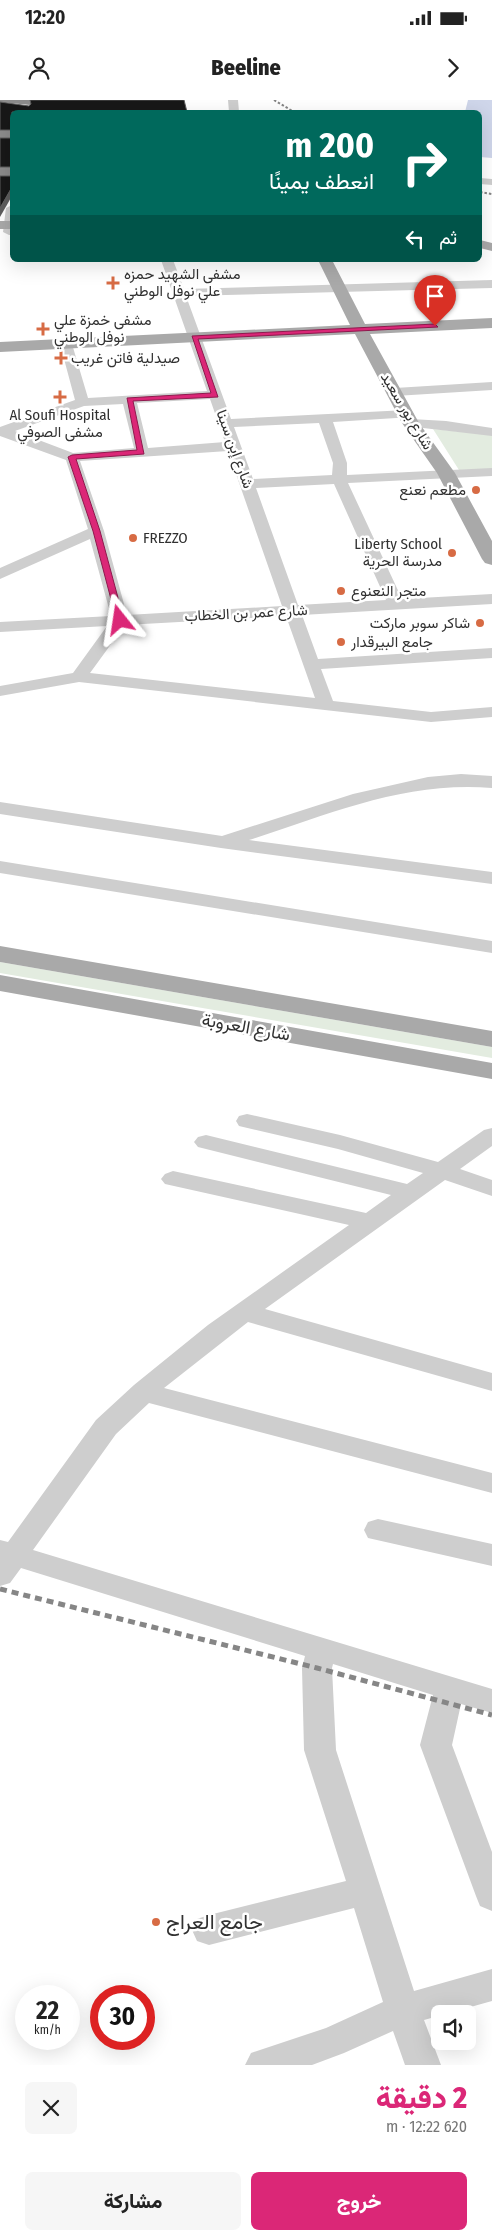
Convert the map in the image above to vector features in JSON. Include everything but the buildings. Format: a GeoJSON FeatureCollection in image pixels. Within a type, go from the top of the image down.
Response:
{"type":"FeatureCollection","features":[{"type":"Feature","properties":{"kind":"main road","name":"شارع بور سعيد"},"geometry":{"type":"LineString","coordinates":[[326,262],[360,330],[409,418],[486,534],[492,559]]}},
{"type":"Feature","properties":{"kind":"main road"},"geometry":{"type":"LineString","coordinates":[[0,347],[492,323]]}},
{"type":"Feature","properties":{"kind":"main road","name":"شارع العروبة"},"geometry":{"type":"LineString","coordinates":[[0,954],[492,1039]]}},
{"type":"Feature","properties":{"kind":"main road","name":"شارع العروبة"},"geometry":{"type":"LineString","coordinates":[[0,983],[492,1071]]}},
{"type":"Feature","properties":{"kind":"street","name":"شارع إبن سينا"},"geometry":{"type":"LineString","coordinates":[[168,262],[294,611],[326,706]]}},
{"type":"Feature","properties":{"kind":"street"},"geometry":{"type":"LineString","coordinates":[[178,293],[492,284]]}},
{"type":"Feature","properties":{"kind":"street"},"geometry":{"type":"LineString","coordinates":[[66,344],[82,402]]}},
{"type":"Feature","properties":{"kind":"street"},"geometry":{"type":"LineString","coordinates":[[395,392],[492,386]]}},
{"type":"Feature","properties":{"kind":"street"},"geometry":{"type":"LineString","coordinates":[[1,432],[82,402],[215,395]]}},
{"type":"Feature","properties":{"kind":"street"},"geometry":{"type":"LineString","coordinates":[[129,399],[142,452]]}},
{"type":"Feature","properties":{"kind":"street"},"geometry":{"type":"LineString","coordinates":[[326,418],[326,424],[337,450],[341,474],[339,479],[396,605]]}},
{"type":"Feature","properties":{"kind":"street"},"geometry":{"type":"LineString","coordinates":[[226,422],[326,418],[409,418],[492,432]]}},
{"type":"Feature","properties":{"kind":"street"},"geometry":{"type":"LineString","coordinates":[[1,432],[72,457],[235,446]]}},
{"type":"Feature","properties":{"kind":"street"},"geometry":{"type":"LineString","coordinates":[[72,457],[96,531],[120,620],[78,677]]}},
{"type":"Feature","properties":{"kind":"street"},"geometry":{"type":"LineString","coordinates":[[248,484],[492,472]]}},
{"type":"Feature","properties":{"kind":"street"},"geometry":{"type":"LineString","coordinates":[[0,574],[96,531]]}},
{"type":"Feature","properties":{"kind":"street"},"geometry":{"type":"LineString","coordinates":[[8,556],[24,563]]}},
{"type":"Feature","properties":{"kind":"street","name":"شارع عمر بن الخطاب"},"geometry":{"type":"LineString","coordinates":[[0,627],[492,599]]}},
{"type":"Feature","properties":{"kind":"street"},"geometry":{"type":"LineString","coordinates":[[312,664],[492,653]]}},
{"type":"Feature","properties":{"kind":"street"},"geometry":{"type":"LineString","coordinates":[[0,691],[78,677],[431,717],[492,712]]}},
{"type":"Feature","properties":{"kind":"street"},"geometry":{"type":"LineString","coordinates":[[221,842],[277,826],[335,804],[399,789],[441,782],[492,782]]}},
{"type":"Feature","properties":{"kind":"street"},"geometry":{"type":"LineString","coordinates":[[0,808],[221,842],[492,878]]}},
{"type":"Feature","properties":{"kind":"street"},"geometry":{"type":"LineString","coordinates":[[0,867],[492,947]]}},
{"type":"Feature","properties":{"kind":"street"},"geometry":{"type":"LineString","coordinates":[[247,1121],[318,1135],[444,1171],[492,1188]]}},
{"type":"Feature","properties":{"kind":"street"},"geometry":{"type":"LineString","coordinates":[[492,1135],[217,1331],[143,1392],[106,1427],[5,1560],[322,1650],[492,1701]]}},
{"type":"Feature","properties":{"kind":"street"},"geometry":{"type":"LineString","coordinates":[[206,1142],[412,1193]]}},
{"type":"Feature","properties":{"kind":"street"},"geometry":{"type":"LineString","coordinates":[[173,1179],[371,1222]]}},
{"type":"Feature","properties":{"kind":"street"},"geometry":{"type":"LineString","coordinates":[[244,1312],[492,1382]]}},
{"type":"Feature","properties":{"kind":"street"},"geometry":{"type":"LineString","coordinates":[[143,1392],[492,1483]]}},
{"type":"Feature","properties":{"kind":"street"},"geometry":{"type":"LineString","coordinates":[[378,1530],[492,1555]]}},
{"type":"Feature","properties":{"kind":"street"},"geometry":{"type":"LineString","coordinates":[[322,1650],[317,1668],[320,1750],[403,2010],[423,2065]]}},
{"type":"Feature","properties":{"kind":"street"},"geometry":{"type":"LineString","coordinates":[[450,1688],[436,1745],[492,1896]]}},
{"type":"Feature","properties":{"kind":"street"},"geometry":{"type":"LineString","coordinates":[[209,1930],[365,1891]]}},
{"type":"Feature","properties":{"kind":"street"},"geometry":{"type":"LineString","coordinates":[[263,2065],[332,2042],[403,2010],[492,1985]]}},
{"type":"Feature","properties":{"kind":"shaded area"},"geometry":{"type":"Polygon","coordinates":[[[433,429],[492,435],[492,469],[459,470],[433,429]]]}},
{"type":"Feature","properties":{"kind":"shaded area"},"geometry":{"type":"Polygon","coordinates":[[[0,962],[492,1047],[492,1058],[0,973],[0,962]]]}},
{"type":"Feature","properties":{"kind":"water"},"geometry":{"type":"Polygon","coordinates":[[[468,100],[492,100],[492,158],[482,157],[482,110],[466,110],[468,100]]]}},
{"type":"Feature","properties":{"kind":"railway"},"geometry":{"type":"LineString","coordinates":[[274,100],[291,110]]}},
{"type":"Feature","properties":{"kind":"railway"},"geometry":{"type":"LineString","coordinates":[[482,192],[492,194]]}},
{"type":"Feature","properties":{"kind":"railway"},"geometry":{"type":"LineString","coordinates":[[0,1589],[317,1668],[492,1715]]}},
{"type":"Feature","properties":{"kind":"place","name":"مشفى الشهيد حمزه علي نوفل الوطني"},"geometry":{"type":"Point","coordinates":[113,283]}},
{"type":"Feature","properties":{"kind":"place","name":"مشفى خمزة علي نوفل الوطني"},"geometry":{"type":"Point","coordinates":[43,329]}},
{"type":"Feature","properties":{"kind":"place","name":"صيدلية فاتن غريب"},"geometry":{"type":"Point","coordinates":[61,358]}},
{"type":"Feature","properties":{"kind":"place","name":"Al Soufi Hospital مشفى الصوفي"},"geometry":{"type":"Point","coordinates":[60,397]}},
{"type":"Feature","properties":{"kind":"place","name":"مطعم نعنع"},"geometry":{"type":"Point","coordinates":[476,490]}},
{"type":"Feature","properties":{"kind":"place","name":"FREZZO"},"geometry":{"type":"Point","coordinates":[133,538]}},
{"type":"Feature","properties":{"kind":"place","name":"Liberty School مدرسة الحرية"},"geometry":{"type":"Point","coordinates":[452,553]}},
{"type":"Feature","properties":{"kind":"place","name":"متجر النعنوع"},"geometry":{"type":"Point","coordinates":[341,591]}},
{"type":"Feature","properties":{"kind":"place","name":"شاكر سوبر ماركت"},"geometry":{"type":"Point","coordinates":[480,623]}},
{"type":"Feature","properties":{"kind":"place","name":"جامع البيرقدار"},"geometry":{"type":"Point","coordinates":[341,642]}},
{"type":"Feature","properties":{"kind":"place","name":"جامع العراج"},"geometry":{"type":"Point","coordinates":[156,1922]}},
{"type":"Feature","properties":{"kind":"route"},"geometry":{"type":"LineString","coordinates":[[120,620],[96,531],[72,457],[142,452],[129,399],[215,395],[194,337],[435,326]]}}]}
